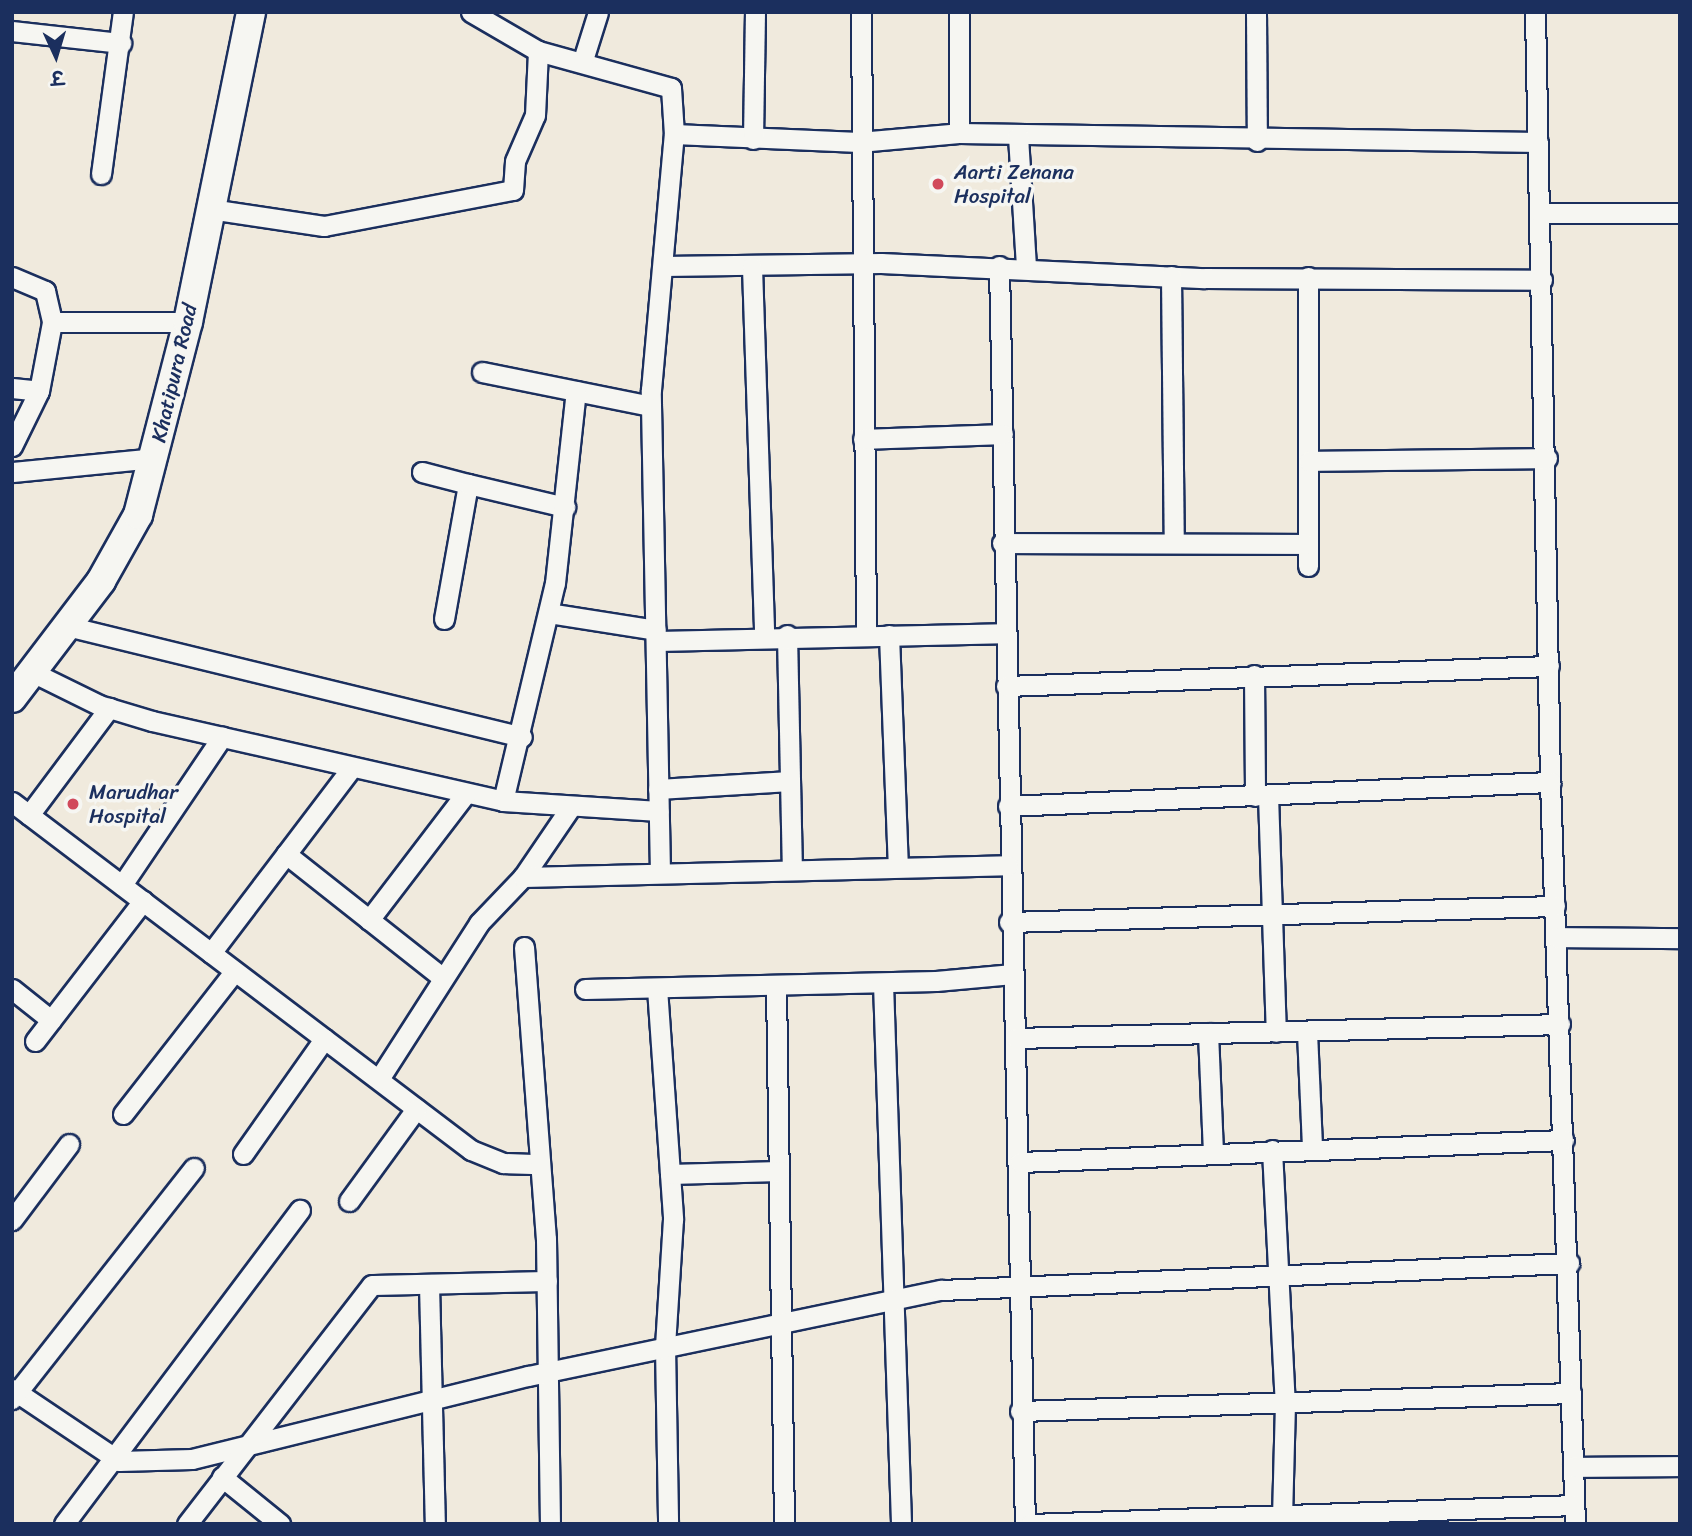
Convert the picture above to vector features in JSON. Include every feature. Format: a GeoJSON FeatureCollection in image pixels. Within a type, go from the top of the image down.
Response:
{"type":"FeatureCollection","features":[{"type":"Feature","properties":{"kind":"main road","name":"Khatipura Road"},"geometry":{"type":"LineString","coordinates":[[12,698],[68,626],[138,515],[188,322],[251,12]]}},
{"type":"Feature","properties":{"kind":"street"},"geometry":{"type":"LineString","coordinates":[[101,174],[121,43],[123,12]]}},
{"type":"Feature","properties":{"kind":"street"},"geometry":{"type":"LineString","coordinates":[[471,12],[538,51],[583,61],[671,88],[674,134],[652,406],[660,873]]}},
{"type":"Feature","properties":{"kind":"street"},"geometry":{"type":"LineString","coordinates":[[583,61],[598,12]]}},
{"type":"Feature","properties":{"kind":"street"},"geometry":{"type":"LineString","coordinates":[[753,139],[755,12]]}},
{"type":"Feature","properties":{"kind":"street"},"geometry":{"type":"LineString","coordinates":[[861,12],[859,142],[864,264],[866,636]]}},
{"type":"Feature","properties":{"kind":"street"},"geometry":{"type":"LineString","coordinates":[[959,12],[959,133]]}},
{"type":"Feature","properties":{"kind":"street"},"geometry":{"type":"LineString","coordinates":[[1256,12],[1257,141]]}},
{"type":"Feature","properties":{"kind":"street"},"geometry":{"type":"LineString","coordinates":[[1031,1524],[1282,1514],[1574,1514],[1569,1263],[1550,782],[1547,458],[1535,12]]}},
{"type":"Feature","properties":{"kind":"street"},"geometry":{"type":"LineString","coordinates":[[12,31],[121,43]]}},
{"type":"Feature","properties":{"kind":"street"},"geometry":{"type":"LineString","coordinates":[[210,209],[324,226],[513,190],[515,161],[535,115],[538,51]]}},
{"type":"Feature","properties":{"kind":"street"},"geometry":{"type":"LineString","coordinates":[[674,134],[859,142],[959,133],[1257,141],[1538,142]]}},
{"type":"Feature","properties":{"kind":"street"},"geometry":{"type":"LineString","coordinates":[[1018,136],[1026,267]]}},
{"type":"Feature","properties":{"kind":"street"},"geometry":{"type":"LineString","coordinates":[[1540,213],[1680,214]]}},
{"type":"Feature","properties":{"kind":"street"},"geometry":{"type":"LineString","coordinates":[[663,266],[999,266],[1171,276],[1542,280]]}},
{"type":"Feature","properties":{"kind":"street"},"geometry":{"type":"LineString","coordinates":[[999,266],[1009,922],[1020,1162],[1018,1286],[1025,1524]]}},
{"type":"Feature","properties":{"kind":"street"},"geometry":{"type":"LineString","coordinates":[[752,267],[764,635]]}},
{"type":"Feature","properties":{"kind":"street"},"geometry":{"type":"LineString","coordinates":[[12,276],[45,291],[52,322],[39,391],[12,446]]}},
{"type":"Feature","properties":{"kind":"street"},"geometry":{"type":"LineString","coordinates":[[1171,276],[1174,543]]}},
{"type":"Feature","properties":{"kind":"street"},"geometry":{"type":"LineString","coordinates":[[1308,277],[1308,566]]}},
{"type":"Feature","properties":{"kind":"street"},"geometry":{"type":"LineString","coordinates":[[52,322],[188,322]]}},
{"type":"Feature","properties":{"kind":"street"},"geometry":{"type":"LineString","coordinates":[[482,372],[652,406]]}},
{"type":"Feature","properties":{"kind":"street"},"geometry":{"type":"LineString","coordinates":[[12,388],[39,391]]}},
{"type":"Feature","properties":{"kind":"street"},"geometry":{"type":"LineString","coordinates":[[503,801],[522,737],[549,613],[565,507],[576,391]]}},
{"type":"Feature","properties":{"kind":"street"},"geometry":{"type":"LineString","coordinates":[[863,439],[1003,434]]}},
{"type":"Feature","properties":{"kind":"street"},"geometry":{"type":"LineString","coordinates":[[12,472],[154,458]]}},
{"type":"Feature","properties":{"kind":"street"},"geometry":{"type":"LineString","coordinates":[[1309,461],[1547,458]]}},
{"type":"Feature","properties":{"kind":"street"},"geometry":{"type":"LineString","coordinates":[[422,472],[565,507]]}},
{"type":"Feature","properties":{"kind":"street"},"geometry":{"type":"LineString","coordinates":[[444,619],[467,484]]}},
{"type":"Feature","properties":{"kind":"street"},"geometry":{"type":"LineString","coordinates":[[1002,543],[1308,544]]}},
{"type":"Feature","properties":{"kind":"street"},"geometry":{"type":"LineString","coordinates":[[549,613],[656,636],[1004,633]]}},
{"type":"Feature","properties":{"kind":"street"},"geometry":{"type":"LineString","coordinates":[[68,626],[522,737]]}},
{"type":"Feature","properties":{"kind":"street"},"geometry":{"type":"LineString","coordinates":[[787,635],[792,869]]}},
{"type":"Feature","properties":{"kind":"street"},"geometry":{"type":"LineString","coordinates":[[889,635],[898,867]]}},
{"type":"Feature","properties":{"kind":"street"},"geometry":{"type":"LineString","coordinates":[[1006,686],[1549,666]]}},
{"type":"Feature","properties":{"kind":"street"},"geometry":{"type":"LineString","coordinates":[[32,672],[109,708],[466,793],[503,801],[570,808],[659,811]]}},
{"type":"Feature","properties":{"kind":"street"},"geometry":{"type":"LineString","coordinates":[[1254,675],[1272,914],[1276,1032]]}},
{"type":"Feature","properties":{"kind":"street"},"geometry":{"type":"LineString","coordinates":[[29,814],[109,708]]}},
{"type":"Feature","properties":{"kind":"street"},"geometry":{"type":"LineString","coordinates":[[122,884],[222,737]]}},
{"type":"Feature","properties":{"kind":"street"},"geometry":{"type":"LineString","coordinates":[[211,953],[352,767]]}},
{"type":"Feature","properties":{"kind":"street"},"geometry":{"type":"LineString","coordinates":[[657,789],[790,781]]}},
{"type":"Feature","properties":{"kind":"street"},"geometry":{"type":"LineString","coordinates":[[1008,806],[1550,782]]}},
{"type":"Feature","properties":{"kind":"street"},"geometry":{"type":"LineString","coordinates":[[369,920],[466,793]]}},
{"type":"Feature","properties":{"kind":"street"},"geometry":{"type":"LineString","coordinates":[[12,802],[416,1109],[487,1158],[540,1164]]}},
{"type":"Feature","properties":{"kind":"street"},"geometry":{"type":"LineString","coordinates":[[379,1079],[479,923],[523,877],[570,808]]}},
{"type":"Feature","properties":{"kind":"street"},"geometry":{"type":"LineString","coordinates":[[286,854],[443,978]]}},
{"type":"Feature","properties":{"kind":"street"},"geometry":{"type":"LineString","coordinates":[[523,877],[1008,865]]}},
{"type":"Feature","properties":{"kind":"street"},"geometry":{"type":"LineString","coordinates":[[35,1041],[142,901]]}},
{"type":"Feature","properties":{"kind":"street"},"geometry":{"type":"LineString","coordinates":[[1009,922],[1555,906]]}},
{"type":"Feature","properties":{"kind":"street"},"geometry":{"type":"LineString","coordinates":[[1556,937],[1680,938]]}},
{"type":"Feature","properties":{"kind":"street"},"geometry":{"type":"LineString","coordinates":[[524,947],[547,1281],[551,1371],[550,1524]]}},
{"type":"Feature","properties":{"kind":"street"},"geometry":{"type":"LineString","coordinates":[[123,1114],[234,972]]}},
{"type":"Feature","properties":{"kind":"street"},"geometry":{"type":"LineString","coordinates":[[585,989],[883,983],[1013,974]]}},
{"type":"Feature","properties":{"kind":"street"},"geometry":{"type":"LineString","coordinates":[[883,983],[896,1300],[901,1524]]}},
{"type":"Feature","properties":{"kind":"street"},"geometry":{"type":"LineString","coordinates":[[776,985],[784,1524]]}},
{"type":"Feature","properties":{"kind":"street"},"geometry":{"type":"LineString","coordinates":[[657,988],[670,1174],[665,1346],[668,1524]]}},
{"type":"Feature","properties":{"kind":"street"},"geometry":{"type":"LineString","coordinates":[[12,989],[51,1020]]}},
{"type":"Feature","properties":{"kind":"street"},"geometry":{"type":"LineString","coordinates":[[1016,1038],[1560,1024]]}},
{"type":"Feature","properties":{"kind":"street"},"geometry":{"type":"LineString","coordinates":[[1307,1032],[1311,1148]]}},
{"type":"Feature","properties":{"kind":"street"},"geometry":{"type":"LineString","coordinates":[[1208,1033],[1213,1153]]}},
{"type":"Feature","properties":{"kind":"street"},"geometry":{"type":"LineString","coordinates":[[243,1154],[324,1039]]}},
{"type":"Feature","properties":{"kind":"street"},"geometry":{"type":"LineString","coordinates":[[349,1201],[416,1109]]}},
{"type":"Feature","properties":{"kind":"street"},"geometry":{"type":"LineString","coordinates":[[1020,1162],[1311,1148],[1564,1140]]}},
{"type":"Feature","properties":{"kind":"street"},"geometry":{"type":"LineString","coordinates":[[12,1220],[69,1144]]}},
{"type":"Feature","properties":{"kind":"street"},"geometry":{"type":"LineString","coordinates":[[1272,1150],[1280,1274],[1284,1404],[1282,1514]]}},
{"type":"Feature","properties":{"kind":"street"},"geometry":{"type":"LineString","coordinates":[[194,1168],[14,1393],[112,1458],[192,1459],[551,1371],[896,1300],[1018,1286],[1569,1263]]}},
{"type":"Feature","properties":{"kind":"street"},"geometry":{"type":"LineString","coordinates":[[670,1174],[779,1171]]}},
{"type":"Feature","properties":{"kind":"street"},"geometry":{"type":"LineString","coordinates":[[64,1524],[300,1210]]}},
{"type":"Feature","properties":{"kind":"street"},"geometry":{"type":"LineString","coordinates":[[187,1524],[372,1285],[547,1281]]}},
{"type":"Feature","properties":{"kind":"street"},"geometry":{"type":"LineString","coordinates":[[429,1284],[429,1401],[435,1524]]}},
{"type":"Feature","properties":{"kind":"street"},"geometry":{"type":"LineString","coordinates":[[1020,1411],[1571,1393]]}},
{"type":"Feature","properties":{"kind":"street"},"geometry":{"type":"LineString","coordinates":[[1573,1467],[1680,1466]]}},
{"type":"Feature","properties":{"kind":"street"},"geometry":{"type":"LineString","coordinates":[[222,1477],[280,1524]]}},
{"type":"Feature","properties":{"kind":"place","name":"Aarti Zenana Hospital"},"geometry":{"type":"Point","coordinates":[938,184]}},
{"type":"Feature","properties":{"kind":"place","name":"Marudhar Hospital"},"geometry":{"type":"Point","coordinates":[73,804]}}]}
